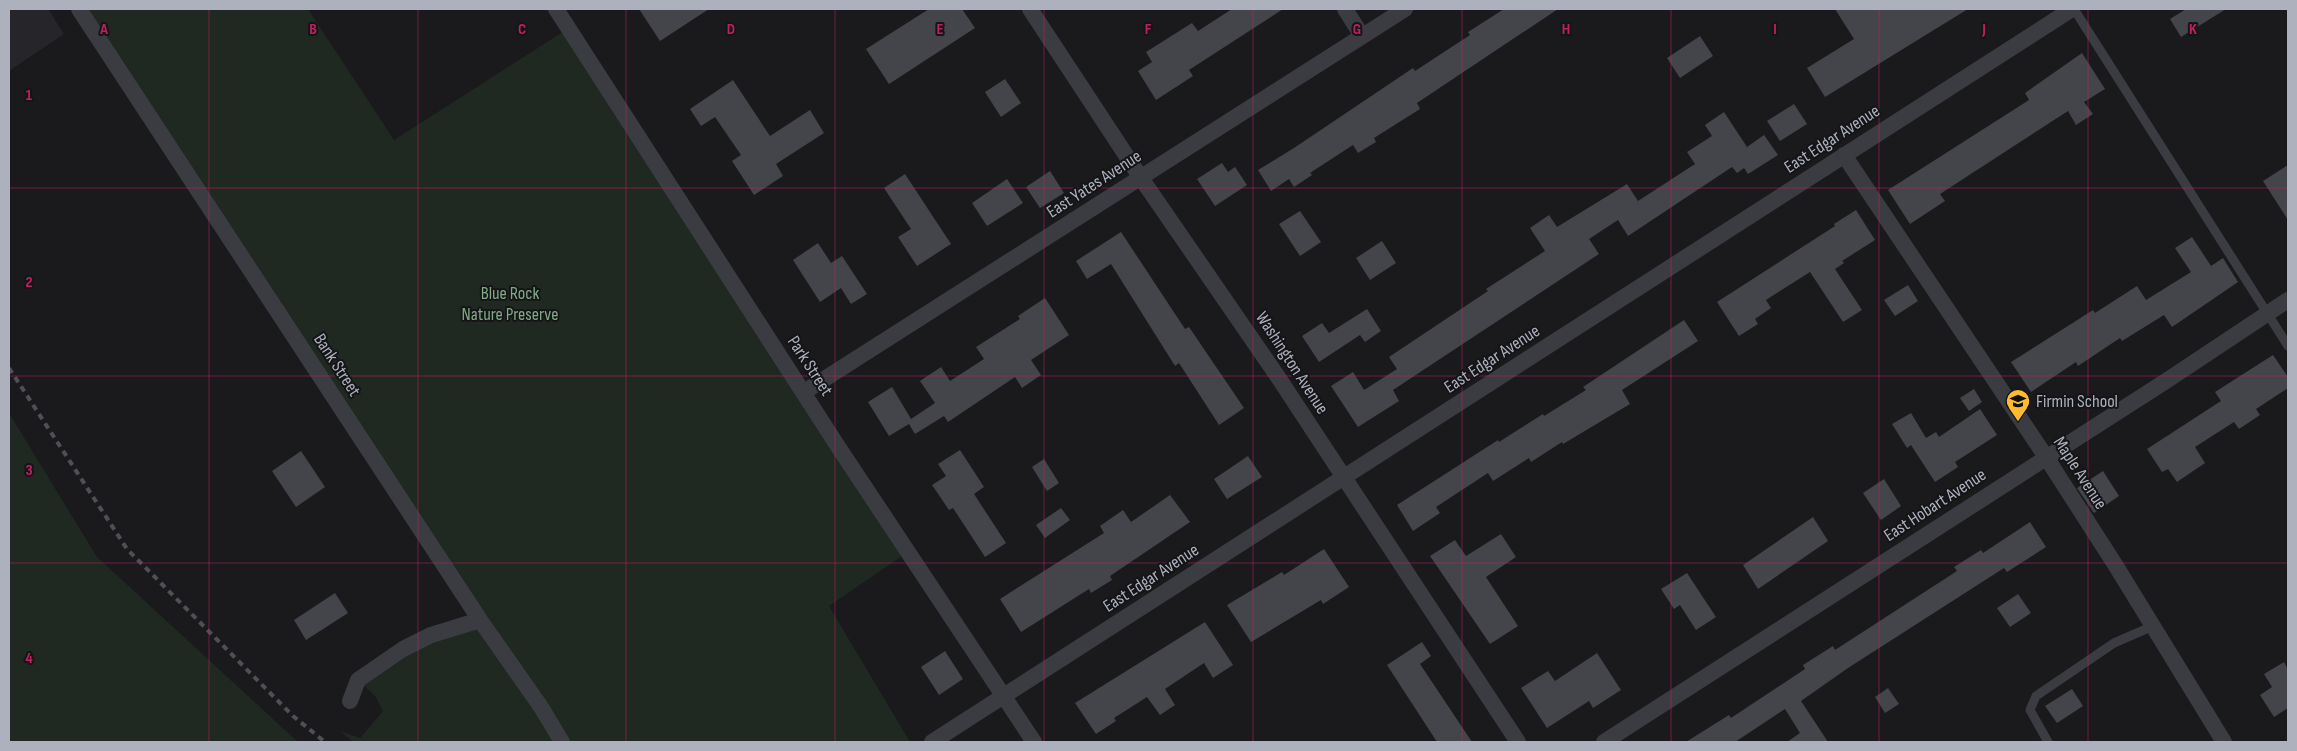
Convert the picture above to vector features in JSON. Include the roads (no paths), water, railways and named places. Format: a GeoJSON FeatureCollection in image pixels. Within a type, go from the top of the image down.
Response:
{"type":"FeatureCollection","features":[{"type":"Feature","properties":{"kind":"street","name":"Bank Street"},"geometry":{"type":"LineString","coordinates":[[79,9],[480,620],[541,707],[562,742]]}},
{"type":"Feature","properties":{"kind":"street","name":"Park Street"},"geometry":{"type":"LineString","coordinates":[[556,9],[1034,742]]}},
{"type":"Feature","properties":{"kind":"street","name":"Washington Avenue"},"geometry":{"type":"LineString","coordinates":[[1030,9],[1141,178],[1213,281],[1518,742]]}},
{"type":"Feature","properties":{"kind":"street"},"geometry":{"type":"LineString","coordinates":[[1345,9],[1362,36]]}},
{"type":"Feature","properties":{"kind":"street","name":"East Yates Avenue"},"geometry":{"type":"LineString","coordinates":[[804,392],[1404,9]]}},
{"type":"Feature","properties":{"kind":"street","name":"East Edgar Avenue"},"geometry":{"type":"LineString","coordinates":[[932,742],[2073,9]]}},
{"type":"Feature","properties":{"kind":"street","name":"Maple Avenue"},"geometry":{"type":"LineString","coordinates":[[1844,155],[2046,457],[2224,742]]}},
{"type":"Feature","properties":{"kind":"street","name":"East Hobart Avenue"},"geometry":{"type":"LineString","coordinates":[[1604,742],[2288,300]]}},
{"type":"Feature","properties":{"kind":"street"},"geometry":{"type":"LineString","coordinates":[[350,701],[358,680],[403,649],[431,635],[480,620]]}},
{"type":"Feature","properties":{"kind":"lane"},"geometry":{"type":"LineString","coordinates":[[2073,9],[2288,346]]}},
{"type":"Feature","properties":{"kind":"lane"},"geometry":{"type":"LineString","coordinates":[[2048,742],[2030,710],[2036,696],[2114,643],[2152,626]]}},
{"type":"Feature","properties":{"kind":"railway"},"geometry":{"type":"LineString","coordinates":[[9,368],[127,549],[293,716],[325,742]]}},
{"type":"Feature","properties":{"kind":"place","name":"Firmin School"},"geometry":{"type":"Point","coordinates":[2018,422]}},
{"type":"Feature","properties":{"kind":"park label","name":"Blue Rock Nature Preserve"},"geometry":{"type":"Point","coordinates":[510,303]}}]}
